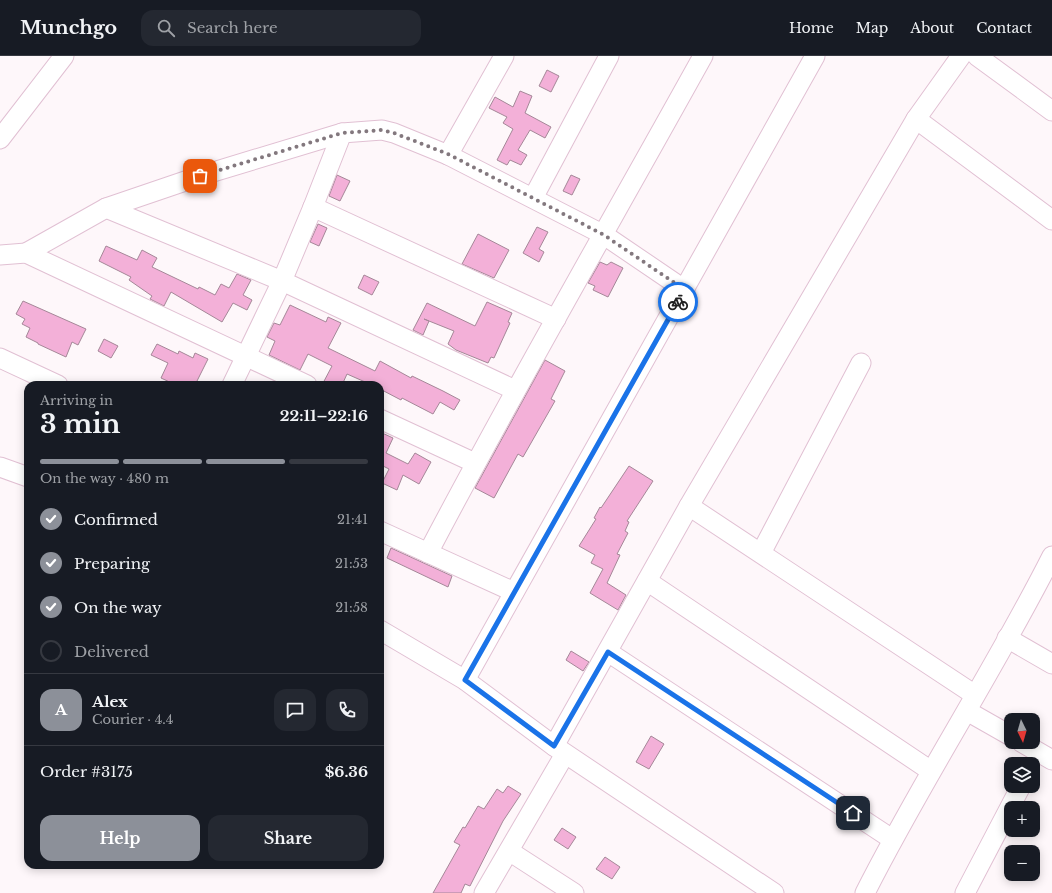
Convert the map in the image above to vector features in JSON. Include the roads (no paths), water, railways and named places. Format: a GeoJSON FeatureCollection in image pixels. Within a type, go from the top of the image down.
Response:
{"type":"FeatureCollection","features":[{"type":"Feature","properties":{"kind":"street"},"geometry":{"type":"LineString","coordinates":[[0,139],[64,56]]}},
{"type":"Feature","properties":{"kind":"street"},"geometry":{"type":"LineString","coordinates":[[448,154],[504,56]]}},
{"type":"Feature","properties":{"kind":"street"},"geometry":{"type":"LineString","coordinates":[[532,198],[609,56]]}},
{"type":"Feature","properties":{"kind":"street"},"geometry":{"type":"LineString","coordinates":[[428,553],[515,390],[604,235],[703,56]]}},
{"type":"Feature","properties":{"kind":"street"},"geometry":{"type":"LineString","coordinates":[[465,680],[815,56]]}},
{"type":"Feature","properties":{"kind":"street"},"geometry":{"type":"LineString","coordinates":[[484,893],[510,851],[608,652],[689,506],[916,119],[961,56]]}},
{"type":"Feature","properties":{"kind":"street"},"geometry":{"type":"LineString","coordinates":[[977,56],[1052,111]]}},
{"type":"Feature","properties":{"kind":"street"},"geometry":{"type":"LineString","coordinates":[[916,119],[1052,220]]}},
{"type":"Feature","properties":{"kind":"street"},"geometry":{"type":"LineString","coordinates":[[0,254],[26,253],[106,208],[200,176],[342,133],[382,130],[394,133],[448,154],[604,235],[685,290]]}},
{"type":"Feature","properties":{"kind":"street"},"geometry":{"type":"LineString","coordinates":[[234,381],[282,281],[342,133]]}},
{"type":"Feature","properties":{"kind":"street"},"geometry":{"type":"LineString","coordinates":[[313,207],[556,319]]}},
{"type":"Feature","properties":{"kind":"street"},"geometry":{"type":"LineString","coordinates":[[106,208],[282,281],[515,390]]}},
{"type":"Feature","properties":{"kind":"street"},"geometry":{"type":"LineString","coordinates":[[26,253],[298,381]]}},
{"type":"Feature","properties":{"kind":"street"},"geometry":{"type":"LineString","coordinates":[[0,358],[49,381]]}},
{"type":"Feature","properties":{"kind":"street"},"geometry":{"type":"LineString","coordinates":[[761,553],[861,363]]}},
{"type":"Feature","properties":{"kind":"street"},"geometry":{"type":"LineString","coordinates":[[384,421],[476,462]]}},
{"type":"Feature","properties":{"kind":"street"},"geometry":{"type":"LineString","coordinates":[[0,467],[24,476]]}},
{"type":"Feature","properties":{"kind":"street"},"geometry":{"type":"LineString","coordinates":[[689,506],[761,553],[971,703],[1004,730]]}},
{"type":"Feature","properties":{"kind":"street"},"geometry":{"type":"LineString","coordinates":[[384,533],[514,592]]}},
{"type":"Feature","properties":{"kind":"street"},"geometry":{"type":"LineString","coordinates":[[865,893],[892,839],[1051,561]]}},
{"type":"Feature","properties":{"kind":"street"},"geometry":{"type":"LineString","coordinates":[[647,581],[931,771]]}},
{"type":"Feature","properties":{"kind":"street"},"geometry":{"type":"LineString","coordinates":[[384,632],[465,680],[559,750],[774,893]]}},
{"type":"Feature","properties":{"kind":"street"},"geometry":{"type":"LineString","coordinates":[[1007,638],[1052,664]]}},
{"type":"Feature","properties":{"kind":"street"},"geometry":{"type":"LineString","coordinates":[[608,652],[892,839]]}},
{"type":"Feature","properties":{"kind":"street"},"geometry":{"type":"LineString","coordinates":[[1030,749],[1041,759]]}},
{"type":"Feature","properties":{"kind":"street"},"geometry":{"type":"LineString","coordinates":[[965,893],[1017,793]]}},
{"type":"Feature","properties":{"kind":"street"},"geometry":{"type":"LineString","coordinates":[[510,851],[574,893]]}}]}
